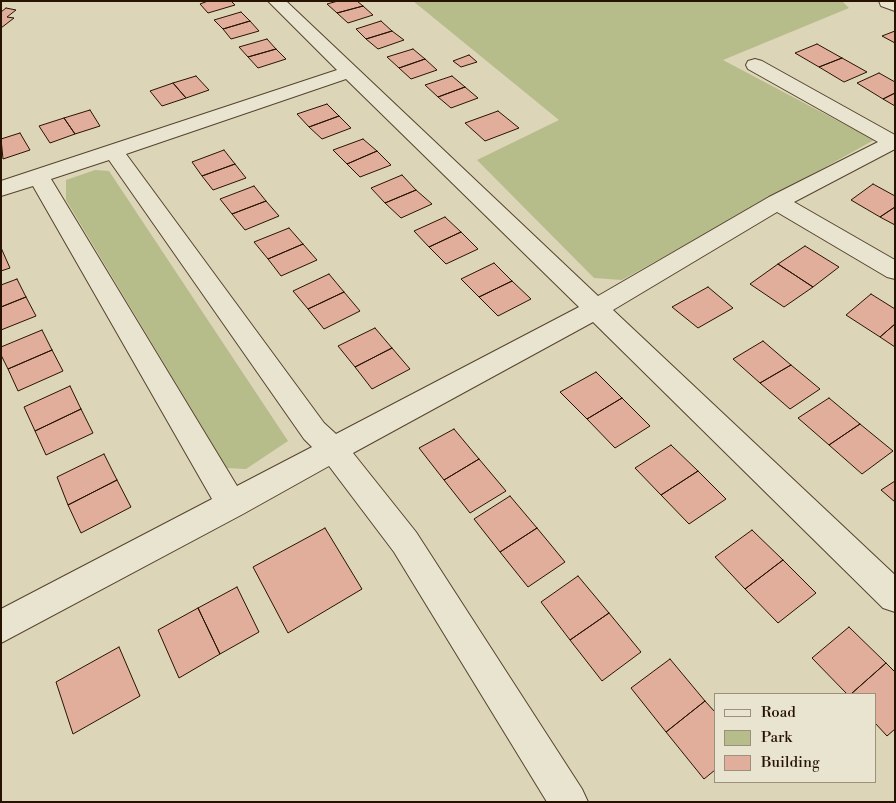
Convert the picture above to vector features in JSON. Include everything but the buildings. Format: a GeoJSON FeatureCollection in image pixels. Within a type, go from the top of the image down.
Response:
{"type":"FeatureCollection","features":[{"type":"Feature","properties":{"kind":"street"},"geometry":{"type":"LineString","coordinates":[[276,1],[895,597]]}},
{"type":"Feature","properties":{"kind":"street"},"geometry":{"type":"LineString","coordinates":[[755,65],[894,142]]}},
{"type":"Feature","properties":{"kind":"street"},"geometry":{"type":"LineString","coordinates":[[1,188],[350,72]]}},
{"type":"Feature","properties":{"kind":"street"},"geometry":{"type":"LineString","coordinates":[[1,627],[596,309],[777,202],[894,142]]}},
{"type":"Feature","properties":{"kind":"street"},"geometry":{"type":"LineString","coordinates":[[112,151],[314,431],[333,449],[405,542],[569,802]]}},
{"type":"Feature","properties":{"kind":"street"},"geometry":{"type":"LineString","coordinates":[[38,175],[232,505]]}},
{"type":"Feature","properties":{"kind":"street"},"geometry":{"type":"LineString","coordinates":[[777,202],[895,270]]}},
{"type":"Feature","properties":{"kind":"green space"},"geometry":{"type":"Polygon","coordinates":[[[413,1],[842,1],[849,8],[723,60],[874,140],[622,280],[594,278],[477,160],[559,120],[413,1]]]}},
{"type":"Feature","properties":{"kind":"green space"},"geometry":{"type":"Polygon","coordinates":[[[95,170],[109,171],[288,441],[246,469],[227,468],[66,200],[66,180],[95,170]]]}}]}
